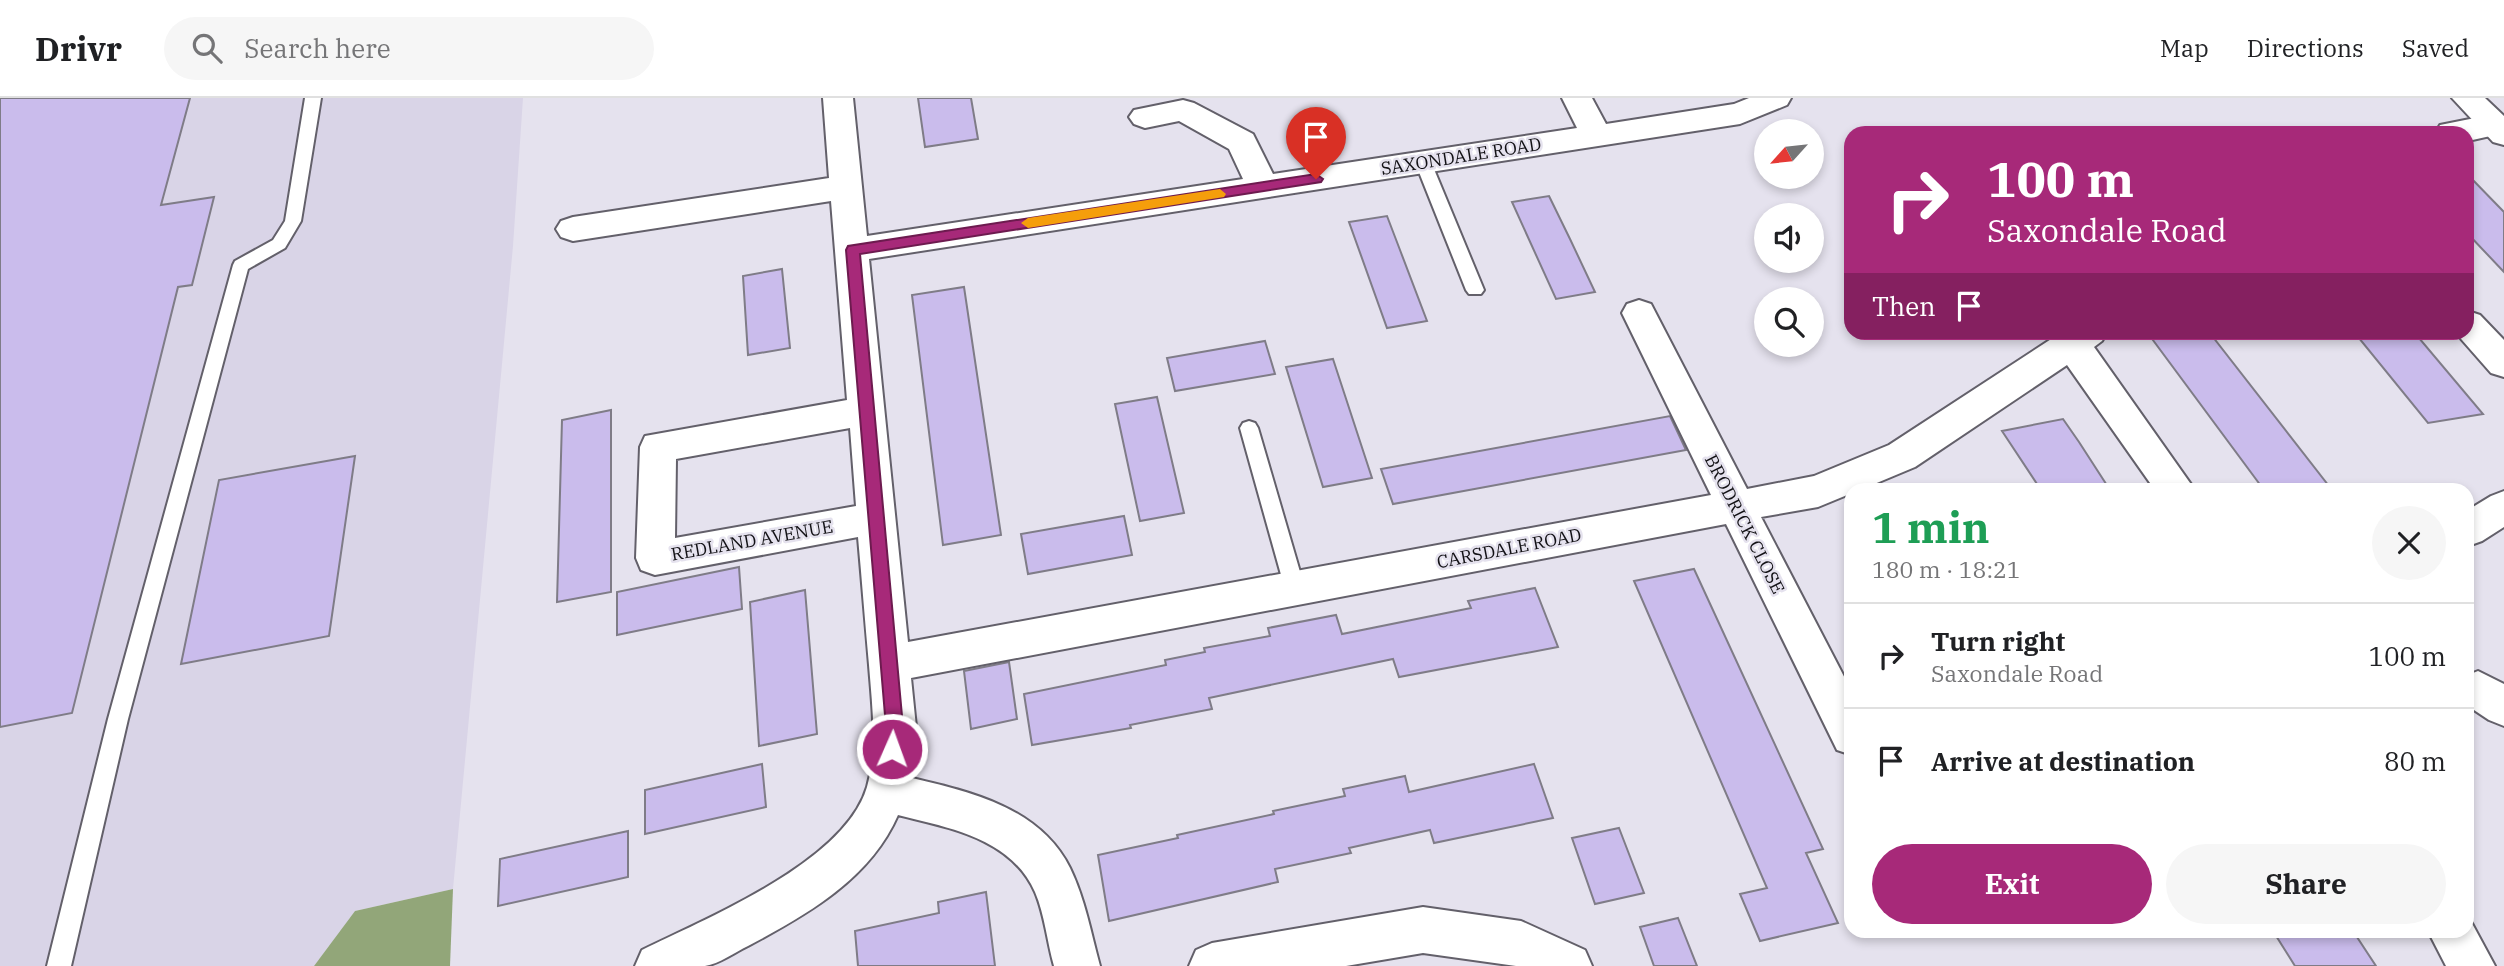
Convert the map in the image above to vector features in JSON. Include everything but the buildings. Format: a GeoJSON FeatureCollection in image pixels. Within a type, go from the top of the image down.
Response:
{"type":"FeatureCollection","features":[{"type":"Feature","properties":{"kind":"street"},"geometry":{"type":"LineString","coordinates":[[658,966],[798,894],[832,869],[862,841],[887,792],[895,727],[838,98]]}},
{"type":"Feature","properties":{"kind":"street"},"geometry":{"type":"LineString","coordinates":[[1577,98],[1597,136]]}},
{"type":"Feature","properties":{"kind":"street","name":"SAXONDALE ROAD"},"geometry":{"type":"LineString","coordinates":[[852,250],[1740,114],[1776,98]]}},
{"type":"Feature","properties":{"kind":"street"},"geometry":{"type":"LineString","coordinates":[[2468,98],[2499,130]]}},
{"type":"Feature","properties":{"kind":"street"},"geometry":{"type":"LineString","coordinates":[[1145,117],[1183,110],[1242,142],[1263,187]]}},
{"type":"Feature","properties":{"kind":"street"},"geometry":{"type":"LineString","coordinates":[[2474,132],[2499,130]]}},
{"type":"Feature","properties":{"kind":"street"},"geometry":{"type":"LineString","coordinates":[[573,229],[846,187]]}},
{"type":"Feature","properties":{"kind":"street","name":"BRODRICK CLOSE"},"geometry":{"type":"LineString","coordinates":[[1639,313],[1844,720]]}},
{"type":"Feature","properties":{"kind":"street"},"geometry":{"type":"LineString","coordinates":[[2474,330],[2504,363]]}},
{"type":"Feature","properties":{"kind":"street","name":"CARSDALE ROAD"},"geometry":{"type":"LineString","coordinates":[[889,664],[1818,491],[1902,456],[2078,340]]}},
{"type":"Feature","properties":{"kind":"street"},"geometry":{"type":"LineString","coordinates":[[2082,340],[2172,483]]}},
{"type":"Feature","properties":{"kind":"street","name":"REDLAND AVENUE"},"geometry":{"type":"LineString","coordinates":[[866,411],[658,447],[654,558],[876,518]]}},
{"type":"Feature","properties":{"kind":"street"},"geometry":{"type":"LineString","coordinates":[[887,792],[998,823],[1025,843],[1042,861],[1054,884],[1077,966]]}},
{"type":"Feature","properties":{"kind":"street"},"geometry":{"type":"LineString","coordinates":[[1212,966],[1423,930],[1521,944],[1569,966]]}},
{"type":"Feature","properties":{"kind":"street"},"geometry":{"type":"LineString","coordinates":[[2455,938],[2472,966]]}},
{"type":"Feature","properties":{"kind":"lane"},"geometry":{"type":"LineString","coordinates":[[59,966],[118,719],[241,265],[279,244],[293,221],[313,98]]}},
{"type":"Feature","properties":{"kind":"lane"},"geometry":{"type":"LineString","coordinates":[[1423,162],[1475,290]]}},
{"type":"Feature","properties":{"kind":"lane"},"geometry":{"type":"LineString","coordinates":[[1249,428],[1295,589]]}},
{"type":"Feature","properties":{"kind":"shaded area"},"geometry":{"type":"Polygon","coordinates":[[[0,98],[523,98],[513,246],[453,889],[355,911],[314,966],[0,966],[0,98]]]}},
{"type":"Feature","properties":{"kind":"green space"},"geometry":{"type":"Polygon","coordinates":[[[453,889],[450,966],[314,966],[355,911],[453,889]]]}},
{"type":"Feature","properties":{"kind":"slow traffic"},"geometry":{"type":"LineString","coordinates":[[1028,223],[1220,194]]}},
{"type":"Feature","properties":{"kind":"route"},"geometry":{"type":"LineString","coordinates":[[892,749],[895,727],[852,250],[1316,179]]}}]}
